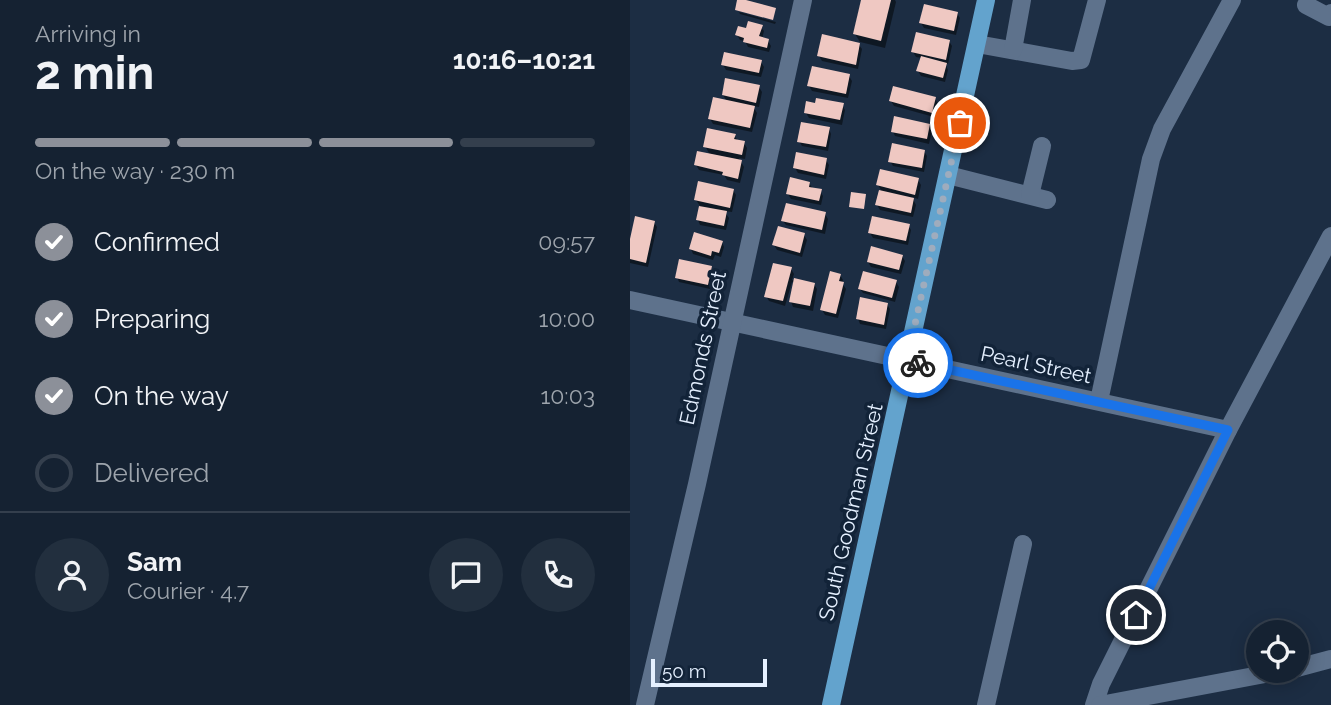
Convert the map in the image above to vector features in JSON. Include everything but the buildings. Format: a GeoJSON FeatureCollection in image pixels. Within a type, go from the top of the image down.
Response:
{"type":"FeatureCollection","features":[{"type":"Feature","properties":{"kind":"main road","name":"South Goodman Street"},"geometry":{"type":"LineString","coordinates":[[831,705],[986,0]]}},
{"type":"Feature","properties":{"kind":"street","name":"Edmonds Street"},"geometry":{"type":"LineString","coordinates":[[645,705],[803,0]]}},
{"type":"Feature","properties":{"kind":"street"},"geometry":{"type":"LineString","coordinates":[[1013,50],[1022,0]]}},
{"type":"Feature","properties":{"kind":"street"},"geometry":{"type":"LineString","coordinates":[[977,44],[1072,61],[1081,60],[1097,0]]}},
{"type":"Feature","properties":{"kind":"street"},"geometry":{"type":"LineString","coordinates":[[1099,401],[1151,159],[1163,129],[1230,0]]}},
{"type":"Feature","properties":{"kind":"street"},"geometry":{"type":"LineString","coordinates":[[1326,0],[1331,3]]}},
{"type":"Feature","properties":{"kind":"street"},"geometry":{"type":"LineString","coordinates":[[1306,5],[1329,17],[1331,13]]}},
{"type":"Feature","properties":{"kind":"street"},"geometry":{"type":"LineString","coordinates":[[948,175],[1039,197],[1042,146]]}},
{"type":"Feature","properties":{"kind":"street"},"geometry":{"type":"LineString","coordinates":[[1094,705],[1101,684],[1228,430],[1331,236]]}},
{"type":"Feature","properties":{"kind":"street","name":"Pearl Street"},"geometry":{"type":"LineString","coordinates":[[630,300],[1228,430]]}},
{"type":"Feature","properties":{"kind":"street"},"geometry":{"type":"LineString","coordinates":[[986,705],[1023,544]]}},
{"type":"Feature","properties":{"kind":"street"},"geometry":{"type":"LineString","coordinates":[[1309,665],[1331,659]]}},
{"type":"Feature","properties":{"kind":"street"},"geometry":{"type":"LineString","coordinates":[[1100,705],[1246,678]]}},
{"type":"Feature","properties":{"kind":"way so far"},"geometry":{"type":"LineString","coordinates":[[918,363],[907,360],[960,123]]}},
{"type":"Feature","properties":{"kind":"route"},"geometry":{"type":"LineString","coordinates":[[918,363],[1228,430],[1136,615]]}}]}
